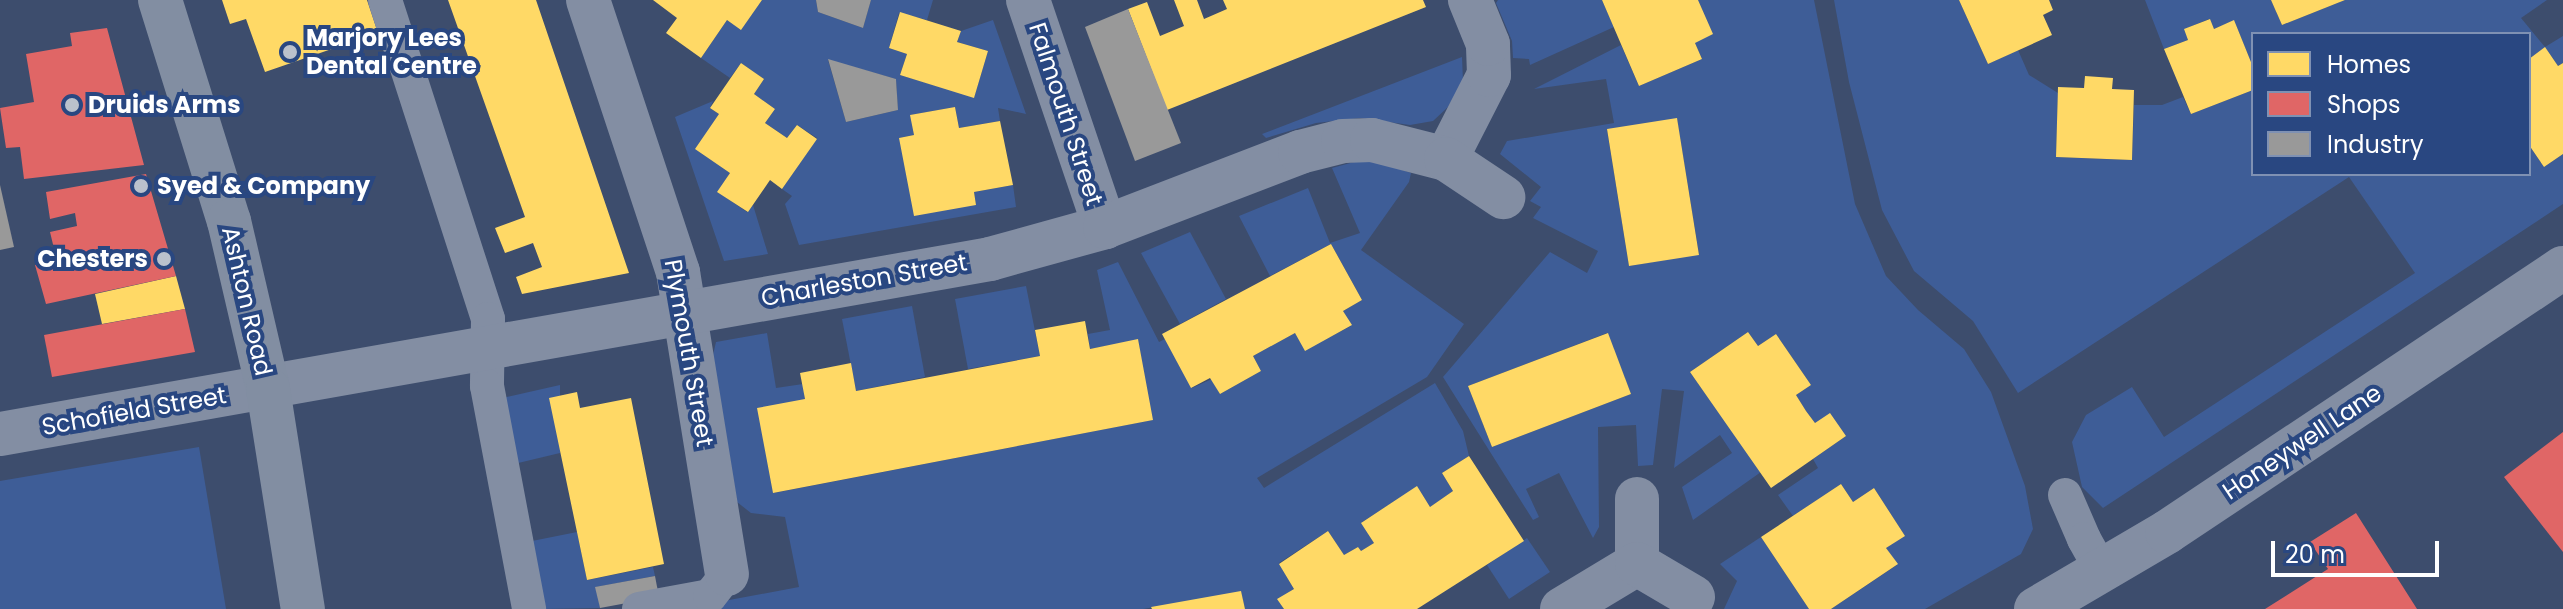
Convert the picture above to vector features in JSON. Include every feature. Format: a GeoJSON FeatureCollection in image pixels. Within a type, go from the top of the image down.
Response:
{"type":"FeatureCollection","features":[{"type":"Feature","properties":{"kind":"highway","name":"Ashton Road"},"geometry":{"type":"LineString","coordinates":[[160,0],[229,221],[268,389],[303,609]]}},
{"type":"Feature","properties":{"kind":"street","name":"Plymouth Street"},"geometry":{"type":"LineString","coordinates":[[588,0],[678,272],[727,574]]}},
{"type":"Feature","properties":{"kind":"street","name":"Falmouth Street"},"geometry":{"type":"LineString","coordinates":[[1028,0],[1105,227]]}},
{"type":"Feature","properties":{"kind":"street"},"geometry":{"type":"LineString","coordinates":[[1446,159],[1489,75],[1488,44],[1470,0]]}},
{"type":"Feature","properties":{"kind":"street","name":"Charleston Street"},"geometry":{"type":"LineString","coordinates":[[268,389],[990,259],[1105,227],[1300,152],[1343,141],[1372,140],[1446,159],[1503,197]]}},
{"type":"Feature","properties":{"kind":"street","name":"Honeywell Lane"},"geometry":{"type":"LineString","coordinates":[[2036,609],[2167,532],[2563,268]]}},
{"type":"Feature","properties":{"kind":"street","name":"Schofield Street"},"geometry":{"type":"LineString","coordinates":[[0,434],[268,389]]}},
{"type":"Feature","properties":{"kind":"street"},"geometry":{"type":"LineString","coordinates":[[1637,499],[1637,564]]}},
{"type":"Feature","properties":{"kind":"street"},"geometry":{"type":"LineString","coordinates":[[1637,564],[1693,597]]}},
{"type":"Feature","properties":{"kind":"street"},"geometry":{"type":"LineString","coordinates":[[1562,609],[1637,564]]}},
{"type":"Feature","properties":{"kind":"lane"},"geometry":{"type":"LineString","coordinates":[[385,0],[488,319],[487,386],[529,609]]}},
{"type":"Feature","properties":{"kind":"lane"},"geometry":{"type":"LineString","coordinates":[[2065,495],[2102,571]]}},
{"type":"Feature","properties":{"kind":"lane"},"geometry":{"type":"LineString","coordinates":[[639,609],[710,596],[727,574]]}},
{"type":"Feature","properties":{"kind":"shaded area"},"geometry":{"type":"Polygon","coordinates":[[[762,0],[816,0],[818,12],[863,28],[871,0],[933,0],[927,20],[899,13],[889,48],[907,54],[900,75],[974,97],[988,51],[957,42],[961,31],[993,20],[1026,114],[998,108],[1000,121],[959,128],[955,107],[911,115],[914,135],[899,138],[976,205],[974,192],[1013,185],[1016,207],[799,245],[785,204],[792,196],[782,189],[817,138],[797,125],[787,138],[765,123],[775,109],[754,94],[764,79],[741,63],[730,78],[701,58],[727,20],[741,29],[762,0]],[[828,60],[846,122],[898,110],[896,79],[828,60]]]}},
{"type":"Feature","properties":{"kind":"shaded area"},"geometry":{"type":"Polygon","coordinates":[[[1498,0],[1602,0],[1614,27],[1530,65],[1529,59],[1513,58],[1512,41],[1496,3],[1498,0]]]}},
{"type":"Feature","properties":{"kind":"shaded area"},"geometry":{"type":"Polygon","coordinates":[[[1698,0],[1814,0],[1855,204],[1886,276],[1918,310],[1964,349],[1991,392],[2025,486],[2033,529],[2021,554],[1925,609],[1831,609],[1897,565],[1886,548],[1904,535],[1874,488],[1853,502],[1841,484],[1793,516],[1778,495],[1818,468],[1813,459],[1846,436],[1815,423],[1806,411],[1796,395],[1811,385],[1776,334],[1758,346],[1748,332],[1690,372],[1761,472],[1693,520],[1682,487],[1732,453],[1720,435],[1674,468],[1684,391],[1662,389],[1653,465],[1638,466],[1636,425],[1598,427],[1599,527],[1593,538],[1559,473],[1526,489],[1539,517],[1533,520],[1443,377],[1550,252],[1587,273],[1598,251],[1533,218],[1541,207],[1530,201],[1541,187],[1500,154],[1507,141],[1614,123],[1606,79],[1534,89],[1621,45],[1639,86],[1702,59],[1695,43],[1698,0]],[[1677,119],[1607,130],[1629,266],[1699,254],[1677,119]],[[1607,333],[1468,386],[1492,447],[1631,394],[1607,333]]]}},
{"type":"Feature","properties":{"kind":"shaded area"},"geometry":{"type":"Polygon","coordinates":[[[1834,0],[1959,0],[1988,64],[2018,50],[2029,75],[2058,93],[2056,157],[2132,160],[2134,105],[2162,105],[2183,97],[2191,114],[2251,91],[2251,176],[2531,176],[2531,148],[2544,167],[2563,154],[2563,204],[2103,508],[2082,487],[2072,442],[2086,415],[2132,387],[2164,437],[2415,273],[2349,177],[2018,393],[1973,321],[1914,271],[1882,210],[1849,82],[1834,0]]]}},
{"type":"Feature","properties":{"kind":"shaded area"},"geometry":{"type":"Polygon","coordinates":[[[2145,0],[2271,0],[2282,25],[2345,0],[2547,0],[2521,18],[2545,47],[2563,36],[2563,63],[2558,66],[2545,48],[2531,58],[2531,32],[2251,32],[2251,62],[2234,21],[2214,29],[2209,19],[2185,29],[2188,40],[2164,49],[2145,0]]]}},
{"type":"Feature","properties":{"kind":"shaded area"},"geometry":{"type":"Polygon","coordinates":[[[1462,57],[1463,81],[1448,107],[1433,121],[1410,125],[1360,118],[1316,123],[1266,138],[1262,134],[1462,57]]]}},
{"type":"Feature","properties":{"kind":"shaded area"},"geometry":{"type":"Polygon","coordinates":[[[713,101],[710,108],[719,114],[730,173],[718,192],[747,212],[753,205],[768,254],[724,261],[675,117],[713,101]]]}},
{"type":"Feature","properties":{"kind":"shaded area"},"geometry":{"type":"Polygon","coordinates":[[[1354,162],[1379,162],[1411,173],[1409,182],[1361,250],[1464,324],[1427,377],[1257,478],[1264,488],[1435,383],[1463,431],[1469,456],[1442,473],[1453,491],[1430,507],[1417,487],[1362,522],[1374,543],[1361,551],[1358,547],[1344,555],[1328,531],[1279,563],[1294,589],[1278,599],[1284,609],[1245,609],[1241,592],[1143,609],[681,609],[799,587],[785,517],[751,513],[737,502],[713,355],[716,342],[767,333],[776,388],[803,384],[805,399],[774,493],[1152,420],[1138,340],[1090,349],[1088,334],[1110,330],[1097,270],[1118,262],[1159,342],[1165,339],[1192,388],[1212,379],[1220,394],[1261,371],[1253,356],[1295,333],[1330,337],[1351,326],[1343,311],[1362,300],[1331,244],[1270,276],[1239,216],[1308,188],[1330,243],[1360,233],[1332,168],[1354,162]]]}},
{"type":"Feature","properties":{"kind":"shaded area"},"geometry":{"type":"Polygon","coordinates":[[[1190,232],[1226,299],[1180,324],[1141,253],[1190,232]]]}},
{"type":"Feature","properties":{"kind":"shaded area"},"geometry":{"type":"Polygon","coordinates":[[[1026,286],[1040,356],[968,369],[955,299],[1026,286]]]}},
{"type":"Feature","properties":{"kind":"shaded area"},"geometry":{"type":"Polygon","coordinates":[[[912,306],[925,377],[856,391],[842,319],[912,306]]]}},
{"type":"Feature","properties":{"kind":"shaded area"},"geometry":{"type":"Polygon","coordinates":[[[560,385],[560,453],[514,464],[502,398],[560,385]]]}},
{"type":"Feature","properties":{"kind":"shaded area"},"geometry":{"type":"Polygon","coordinates":[[[199,447],[226,609],[0,609],[0,481],[199,447]]]}},
{"type":"Feature","properties":{"kind":"shaded area"},"geometry":{"type":"Polygon","coordinates":[[[577,532],[587,580],[653,567],[655,576],[596,587],[600,608],[540,609],[527,542],[577,532]]]}},
{"type":"Feature","properties":{"kind":"shaded area"},"geometry":{"type":"Polygon","coordinates":[[[1761,537],[1809,609],[1724,609],[1737,581],[1720,564],[1761,537]]]}},
{"type":"Feature","properties":{"kind":"shaded area"},"geometry":{"type":"Polygon","coordinates":[[[1527,538],[1550,572],[1509,599],[1487,565],[1527,538]]]}},
{"type":"Feature","properties":{"kind":"building: Homes","name":"Marjory Lees Dental Centre"},"geometry":{"type":"Polygon","coordinates":[[[222,0],[367,0],[378,33],[265,72],[246,19],[230,24],[222,0]]]}},
{"type":"Feature","properties":{"kind":"building: Homes"},"geometry":{"type":"Polygon","coordinates":[[[448,0],[536,0],[629,273],[522,294],[516,277],[542,267],[533,243],[505,253],[495,228],[525,217],[448,0]]]}},
{"type":"Feature","properties":{"kind":"building: Homes"},"geometry":{"type":"Polygon","coordinates":[[[653,0],[762,0],[741,30],[727,20],[701,58],[666,33],[677,18],[653,0]]]}},
{"type":"Feature","properties":{"kind":"building: Homes"},"geometry":{"type":"Polygon","coordinates":[[[1174,0],[1197,0],[1204,19],[1227,9],[1223,0],[1423,0],[1426,7],[1167,110],[1128,9],[1147,2],[1160,36],[1184,26],[1174,0]]]}},
{"type":"Feature","properties":{"kind":"building: Homes"},"geometry":{"type":"Polygon","coordinates":[[[1602,0],[1698,0],[1713,34],[1695,43],[1702,59],[1639,86],[1602,0]]]}},
{"type":"Feature","properties":{"kind":"building: Homes"},"geometry":{"type":"Polygon","coordinates":[[[1959,0],[2049,0],[2053,10],[2043,15],[2052,35],[1988,64],[1959,0]]]}},
{"type":"Feature","properties":{"kind":"building: Homes"},"geometry":{"type":"Polygon","coordinates":[[[2271,0],[2345,0],[2282,25],[2271,0]]]}},
{"type":"Feature","properties":{"kind":"building: Homes"},"geometry":{"type":"Polygon","coordinates":[[[900,12],[961,31],[957,42],[988,51],[974,98],[900,75],[907,54],[889,48],[900,12]]]}},
{"type":"Feature","properties":{"kind":"building: Homes"},"geometry":{"type":"Polygon","coordinates":[[[2210,19],[2214,29],[2234,20],[2251,62],[2251,91],[2191,114],[2164,49],[2188,40],[2184,29],[2210,19]]]}},
{"type":"Feature","properties":{"kind":"building: Homes"},"geometry":{"type":"Polygon","coordinates":[[[2545,47],[2558,66],[2563,63],[2563,154],[2544,167],[2531,148],[2531,58],[2545,47]]]}},
{"type":"Feature","properties":{"kind":"building: Homes"},"geometry":{"type":"Polygon","coordinates":[[[741,63],[764,79],[754,94],[775,109],[765,123],[787,138],[797,125],[817,139],[782,189],[770,180],[748,212],[717,192],[730,173],[695,149],[719,114],[710,108],[741,63]]]}},
{"type":"Feature","properties":{"kind":"building: Homes"},"geometry":{"type":"Polygon","coordinates":[[[2085,76],[2113,78],[2112,89],[2134,90],[2132,160],[2056,157],[2058,87],[2084,88],[2085,76]]]}},
{"type":"Feature","properties":{"kind":"building: Homes"},"geometry":{"type":"Polygon","coordinates":[[[955,107],[959,128],[1000,121],[1013,185],[974,192],[976,205],[914,216],[899,138],[914,135],[910,115],[955,107]]]}},
{"type":"Feature","properties":{"kind":"building: Homes"},"geometry":{"type":"Polygon","coordinates":[[[1677,118],[1699,255],[1629,266],[1607,129],[1677,118]]]}},
{"type":"Feature","properties":{"kind":"building: Homes"},"geometry":{"type":"Polygon","coordinates":[[[1331,244],[1362,300],[1343,311],[1352,325],[1305,351],[1295,333],[1253,356],[1261,371],[1220,394],[1210,378],[1191,388],[1162,334],[1331,244]]]}},
{"type":"Feature","properties":{"kind":"building: Homes"},"geometry":{"type":"Polygon","coordinates":[[[176,276],[185,309],[102,324],[95,294],[176,276]]]}},
{"type":"Feature","properties":{"kind":"building: Homes"},"geometry":{"type":"Polygon","coordinates":[[[1085,321],[1090,349],[1138,339],[1153,420],[773,493],[757,408],[805,399],[800,373],[851,363],[856,391],[1040,356],[1035,330],[1085,321]]]}},
{"type":"Feature","properties":{"kind":"building: Homes"},"geometry":{"type":"Polygon","coordinates":[[[1748,332],[1758,346],[1776,334],[1811,385],[1796,395],[1806,411],[1815,423],[1830,413],[1846,436],[1771,488],[1690,372],[1748,332]]]}},
{"type":"Feature","properties":{"kind":"building: Homes"},"geometry":{"type":"Polygon","coordinates":[[[1608,333],[1631,394],[1492,447],[1468,386],[1608,333]]]}},
{"type":"Feature","properties":{"kind":"building: Homes"},"geometry":{"type":"Polygon","coordinates":[[[577,392],[580,408],[631,398],[664,564],[587,580],[549,398],[577,392]]]}},
{"type":"Feature","properties":{"kind":"building: Homes"},"geometry":{"type":"Polygon","coordinates":[[[1469,456],[1524,541],[1417,609],[1284,609],[1277,599],[1294,589],[1279,564],[1328,531],[1344,555],[1358,547],[1361,551],[1374,543],[1361,523],[1417,486],[1430,507],[1453,491],[1442,473],[1469,456]]]}},
{"type":"Feature","properties":{"kind":"building: Homes"},"geometry":{"type":"Polygon","coordinates":[[[1841,484],[1853,502],[1874,488],[1905,536],[1886,548],[1898,564],[1831,609],[1809,609],[1761,537],[1841,484]]]}},
{"type":"Feature","properties":{"kind":"building: Homes"},"geometry":{"type":"Polygon","coordinates":[[[1241,591],[1245,609],[1151,607],[1241,591]]]}},
{"type":"Feature","properties":{"kind":"building: Shops","name":"Druids Arms"},"geometry":{"type":"Polygon","coordinates":[[[107,28],[144,165],[24,179],[20,147],[6,148],[0,108],[34,102],[26,54],[72,46],[70,33],[107,28]]]}},
{"type":"Feature","properties":{"kind":"building: Shops"},"geometry":{"type":"Polygon","coordinates":[[[146,174],[176,276],[46,304],[35,265],[57,261],[50,232],[77,226],[75,213],[50,219],[46,192],[146,174]]]}},
{"type":"Feature","properties":{"kind":"building: Shops"},"geometry":{"type":"Polygon","coordinates":[[[185,309],[195,352],[52,377],[44,335],[185,309]]]}},
{"type":"Feature","properties":{"kind":"building: Shops"},"geometry":{"type":"Polygon","coordinates":[[[2563,432],[2563,552],[2504,477],[2563,432]]]}},
{"type":"Feature","properties":{"kind":"building: Shops"},"geometry":{"type":"Polygon","coordinates":[[[2356,513],[2417,609],[2265,609],[2328,569],[2310,542],[2356,513]]]}},
{"type":"Feature","properties":{"kind":"building: Industry"},"geometry":{"type":"Polygon","coordinates":[[[816,0],[871,0],[863,28],[818,12],[816,0]]]}},
{"type":"Feature","properties":{"kind":"building: Industry"},"geometry":{"type":"Polygon","coordinates":[[[1128,9],[1181,143],[1135,161],[1085,27],[1128,9]]]}},
{"type":"Feature","properties":{"kind":"building: Industry"},"geometry":{"type":"Polygon","coordinates":[[[828,59],[896,79],[898,110],[846,122],[828,59]]]}},
{"type":"Feature","properties":{"kind":"building: Industry"},"geometry":{"type":"Polygon","coordinates":[[[0,185],[14,247],[0,250],[0,185]]]}},
{"type":"Feature","properties":{"kind":"building: Industry"},"geometry":{"type":"Polygon","coordinates":[[[655,576],[659,597],[600,608],[595,587],[655,576]]]}},
{"type":"Feature","properties":{"kind":"place","name":"Marjory Lees Dental Centre"},"geometry":{"type":"Point","coordinates":[290,52]}},
{"type":"Feature","properties":{"kind":"place","name":"Druids Arms"},"geometry":{"type":"Point","coordinates":[72,105]}},
{"type":"Feature","properties":{"kind":"place","name":"Syed & Company"},"geometry":{"type":"Point","coordinates":[141,186]}},
{"type":"Feature","properties":{"kind":"place","name":"Chesters"},"geometry":{"type":"Point","coordinates":[164,259]}}]}
